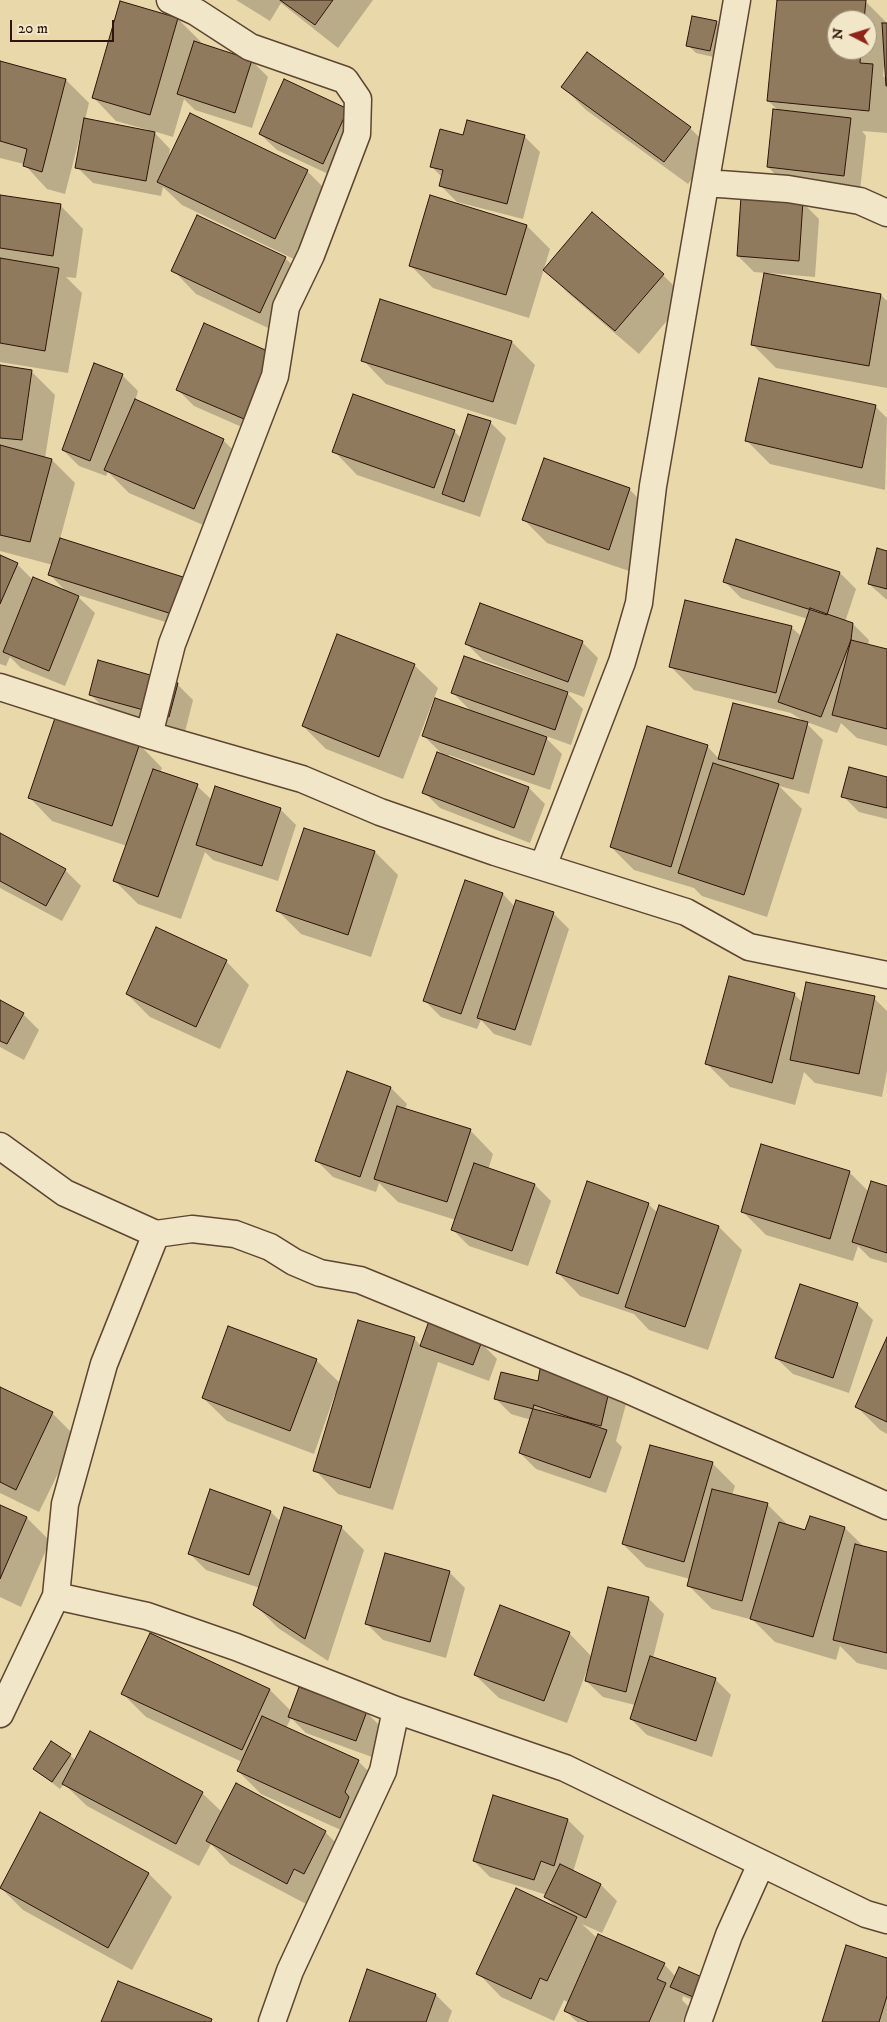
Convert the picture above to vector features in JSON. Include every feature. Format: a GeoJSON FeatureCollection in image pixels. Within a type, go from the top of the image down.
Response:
{"type":"FeatureCollection","features":[{"type":"Feature","properties":{"kind":"street"},"geometry":{"type":"LineString","coordinates":[[149,735],[172,644],[275,376],[286,306],[310,255],[357,134],[358,99],[345,80],[250,47],[196,12],[170,0]]}},
{"type":"Feature","properties":{"kind":"street"},"geometry":{"type":"LineString","coordinates":[[543,866],[622,662],[639,603],[653,486],[737,0]]}},
{"type":"Feature","properties":{"kind":"street"},"geometry":{"type":"LineString","coordinates":[[706,183],[788,189],[860,200],[887,214]]}},
{"type":"Feature","properties":{"kind":"street"},"geometry":{"type":"LineString","coordinates":[[0,687],[149,735],[302,779],[380,812],[495,852],[686,912],[749,947],[887,975]]}},
{"type":"Feature","properties":{"kind":"street"},"geometry":{"type":"LineString","coordinates":[[0,1146],[65,1193],[156,1234],[192,1229],[235,1234],[270,1247],[294,1262],[320,1273],[360,1280],[626,1389],[887,1506]]}},
{"type":"Feature","properties":{"kind":"street"},"geometry":{"type":"LineString","coordinates":[[0,1714],[56,1596],[65,1504],[104,1364],[156,1234]]}},
{"type":"Feature","properties":{"kind":"street"},"geometry":{"type":"LineString","coordinates":[[56,1596],[147,1616],[236,1647],[396,1710],[565,1768],[866,1914],[887,1920]]}},
{"type":"Feature","properties":{"kind":"street"},"geometry":{"type":"LineString","coordinates":[[272,2022],[290,1971],[383,1771],[396,1710]]}},
{"type":"Feature","properties":{"kind":"street"},"geometry":{"type":"LineString","coordinates":[[698,2022],[729,1935],[761,1864]]}},
{"type":"Feature","properties":{"kind":"building"},"geometry":{"type":"Polygon","coordinates":[[[280,0],[333,0],[315,25],[280,0]]]}},
{"type":"Feature","properties":{"kind":"building"},"geometry":{"type":"Polygon","coordinates":[[[777,0],[866,0],[865,10],[827,10],[827,60],[860,60],[860,63],[873,64],[869,111],[767,101],[777,0]]]}},
{"type":"Feature","properties":{"kind":"building"},"geometry":{"type":"Polygon","coordinates":[[[120,1],[178,18],[150,115],[92,98],[120,1]]]}},
{"type":"Feature","properties":{"kind":"building"},"geometry":{"type":"Polygon","coordinates":[[[692,16],[717,21],[710,51],[686,46],[692,16]]]}},
{"type":"Feature","properties":{"kind":"building"},"geometry":{"type":"Polygon","coordinates":[[[882,23],[887,23],[887,86],[886,86],[882,23]]]}},
{"type":"Feature","properties":{"kind":"building"},"geometry":{"type":"Polygon","coordinates":[[[194,41],[252,60],[235,113],[177,94],[194,41]]]}},
{"type":"Feature","properties":{"kind":"building"},"geometry":{"type":"Polygon","coordinates":[[[587,52],[691,127],[664,162],[561,87],[587,52]]]}},
{"type":"Feature","properties":{"kind":"building"},"geometry":{"type":"Polygon","coordinates":[[[0,61],[66,79],[42,172],[23,166],[27,149],[0,141],[0,61]]]}},
{"type":"Feature","properties":{"kind":"building"},"geometry":{"type":"Polygon","coordinates":[[[284,79],[348,109],[323,164],[259,134],[284,79]]]}},
{"type":"Feature","properties":{"kind":"building"},"geometry":{"type":"Polygon","coordinates":[[[773,109],[851,118],[844,176],[767,167],[773,109]]]}},
{"type":"Feature","properties":{"kind":"building"},"geometry":{"type":"Polygon","coordinates":[[[190,113],[308,170],[275,239],[157,182],[190,113]]]}},
{"type":"Feature","properties":{"kind":"building"},"geometry":{"type":"Polygon","coordinates":[[[84,118],[155,132],[146,181],[75,168],[84,118]]]}},
{"type":"Feature","properties":{"kind":"building"},"geometry":{"type":"Polygon","coordinates":[[[467,120],[525,135],[507,204],[439,186],[443,170],[430,167],[440,129],[463,135],[467,120]]]}},
{"type":"Feature","properties":{"kind":"building"},"geometry":{"type":"Polygon","coordinates":[[[0,195],[61,204],[53,256],[0,248],[0,195]]]}},
{"type":"Feature","properties":{"kind":"building"},"geometry":{"type":"Polygon","coordinates":[[[430,195],[527,225],[506,295],[409,266],[430,195]]]}},
{"type":"Feature","properties":{"kind":"building"},"geometry":{"type":"Polygon","coordinates":[[[741,197],[803,201],[799,261],[737,256],[741,197]]]}},
{"type":"Feature","properties":{"kind":"building"},"geometry":{"type":"Polygon","coordinates":[[[592,212],[664,274],[615,331],[543,270],[592,212]]]}},
{"type":"Feature","properties":{"kind":"building"},"geometry":{"type":"Polygon","coordinates":[[[197,215],[286,257],[260,313],[171,271],[197,215]]]}},
{"type":"Feature","properties":{"kind":"building"},"geometry":{"type":"Polygon","coordinates":[[[0,258],[59,268],[45,351],[0,343],[0,258]]]}},
{"type":"Feature","properties":{"kind":"building"},"geometry":{"type":"Polygon","coordinates":[[[764,273],[881,294],[869,366],[751,345],[764,273]]]}},
{"type":"Feature","properties":{"kind":"building"},"geometry":{"type":"Polygon","coordinates":[[[380,299],[512,341],[493,402],[361,361],[380,299]]]}},
{"type":"Feature","properties":{"kind":"building"},"geometry":{"type":"Polygon","coordinates":[[[204,323],[272,353],[244,419],[176,390],[204,323]]]}},
{"type":"Feature","properties":{"kind":"building"},"geometry":{"type":"Polygon","coordinates":[[[94,363],[123,374],[90,461],[62,450],[94,363]]]}},
{"type":"Feature","properties":{"kind":"building"},"geometry":{"type":"Polygon","coordinates":[[[0,365],[32,370],[22,440],[0,438],[0,365]]]}},
{"type":"Feature","properties":{"kind":"building"},"geometry":{"type":"Polygon","coordinates":[[[759,378],[876,405],[862,468],[745,441],[759,378]]]}},
{"type":"Feature","properties":{"kind":"building"},"geometry":{"type":"Polygon","coordinates":[[[353,394],[455,430],[434,488],[332,452],[353,394]]]}},
{"type":"Feature","properties":{"kind":"building"},"geometry":{"type":"Polygon","coordinates":[[[135,399],[224,439],[194,509],[104,470],[135,399]]]}},
{"type":"Feature","properties":{"kind":"building"},"geometry":{"type":"Polygon","coordinates":[[[468,414],[491,421],[464,502],[442,494],[468,414]]]}},
{"type":"Feature","properties":{"kind":"building"},"geometry":{"type":"Polygon","coordinates":[[[0,445],[52,459],[30,542],[0,535],[0,445]]]}},
{"type":"Feature","properties":{"kind":"building"},"geometry":{"type":"Polygon","coordinates":[[[544,458],[630,488],[609,550],[522,520],[544,458]]]}},
{"type":"Feature","properties":{"kind":"building"},"geometry":{"type":"Polygon","coordinates":[[[60,538],[183,577],[172,614],[48,575],[60,538]]]}},
{"type":"Feature","properties":{"kind":"building"},"geometry":{"type":"Polygon","coordinates":[[[736,539],[840,572],[827,615],[723,582],[736,539]]]}},
{"type":"Feature","properties":{"kind":"building"},"geometry":{"type":"Polygon","coordinates":[[[877,548],[887,551],[887,589],[868,584],[877,548]]]}},
{"type":"Feature","properties":{"kind":"building"},"geometry":{"type":"Polygon","coordinates":[[[0,555],[18,563],[0,604],[0,555]]]}},
{"type":"Feature","properties":{"kind":"building"},"geometry":{"type":"Polygon","coordinates":[[[33,577],[79,596],[49,671],[3,652],[33,577]]]}},
{"type":"Feature","properties":{"kind":"building"},"geometry":{"type":"Polygon","coordinates":[[[685,600],[792,626],[776,693],[669,667],[685,600]]]}},
{"type":"Feature","properties":{"kind":"building"},"geometry":{"type":"Polygon","coordinates":[[[480,603],[583,641],[568,682],[465,644],[480,603]]]}},
{"type":"Feature","properties":{"kind":"building"},"geometry":{"type":"Polygon","coordinates":[[[810,608],[853,623],[851,640],[821,717],[778,702],[810,608]]]}},
{"type":"Feature","properties":{"kind":"building"},"geometry":{"type":"Polygon","coordinates":[[[337,634],[415,664],[379,757],[302,726],[337,634]]]}},
{"type":"Feature","properties":{"kind":"building"},"geometry":{"type":"Polygon","coordinates":[[[851,640],[887,649],[887,729],[832,715],[851,640]]]}},
{"type":"Feature","properties":{"kind":"building"},"geometry":{"type":"Polygon","coordinates":[[[464,656],[568,692],[555,730],[451,693],[464,656]]]}},
{"type":"Feature","properties":{"kind":"building"},"geometry":{"type":"Polygon","coordinates":[[[98,660],[178,683],[169,717],[89,695],[98,660]]]}},
{"type":"Feature","properties":{"kind":"building"},"geometry":{"type":"Polygon","coordinates":[[[435,698],[547,737],[534,775],[422,736],[435,698]]]}},
{"type":"Feature","properties":{"kind":"building"},"geometry":{"type":"Polygon","coordinates":[[[733,703],[808,722],[793,779],[718,759],[733,703]]]}},
{"type":"Feature","properties":{"kind":"building"},"geometry":{"type":"Polygon","coordinates":[[[56,715],[140,743],[112,826],[28,798],[56,715]]]}},
{"type":"Feature","properties":{"kind":"building"},"geometry":{"type":"Polygon","coordinates":[[[647,726],[708,745],[671,867],[610,847],[647,726]]]}},
{"type":"Feature","properties":{"kind":"building"},"geometry":{"type":"Polygon","coordinates":[[[437,752],[529,787],[514,828],[422,793],[437,752]]]}},
{"type":"Feature","properties":{"kind":"building"},"geometry":{"type":"Polygon","coordinates":[[[713,763],[779,784],[744,895],[678,873],[713,763]]]}},
{"type":"Feature","properties":{"kind":"building"},"geometry":{"type":"Polygon","coordinates":[[[849,767],[887,777],[887,808],[841,797],[849,767]]]}},
{"type":"Feature","properties":{"kind":"building"},"geometry":{"type":"Polygon","coordinates":[[[153,769],[198,784],[158,897],[113,881],[153,769]]]}},
{"type":"Feature","properties":{"kind":"building"},"geometry":{"type":"Polygon","coordinates":[[[215,786],[281,808],[262,866],[196,845],[215,786]]]}},
{"type":"Feature","properties":{"kind":"building"},"geometry":{"type":"Polygon","coordinates":[[[304,828],[375,851],[348,935],[276,911],[304,828]]]}},
{"type":"Feature","properties":{"kind":"building"},"geometry":{"type":"Polygon","coordinates":[[[0,833],[66,869],[46,906],[0,881],[0,833]]]}},
{"type":"Feature","properties":{"kind":"building"},"geometry":{"type":"Polygon","coordinates":[[[465,880],[503,893],[461,1014],[423,1001],[465,880]]]}},
{"type":"Feature","properties":{"kind":"building"},"geometry":{"type":"Polygon","coordinates":[[[516,900],[554,912],[515,1030],[477,1018],[516,900]]]}},
{"type":"Feature","properties":{"kind":"building"},"geometry":{"type":"Polygon","coordinates":[[[156,927],[227,960],[196,1027],[126,994],[156,927]]]}},
{"type":"Feature","properties":{"kind":"building"},"geometry":{"type":"Polygon","coordinates":[[[729,976],[795,993],[772,1083],[705,1064],[729,976]]]}},
{"type":"Feature","properties":{"kind":"building"},"geometry":{"type":"Polygon","coordinates":[[[806,982],[875,996],[859,1074],[790,1060],[806,982]]]}},
{"type":"Feature","properties":{"kind":"building"},"geometry":{"type":"Polygon","coordinates":[[[0,1000],[24,1013],[7,1044],[0,1041],[0,1000]]]}},
{"type":"Feature","properties":{"kind":"building"},"geometry":{"type":"Polygon","coordinates":[[[347,1071],[391,1087],[360,1177],[315,1161],[347,1071]]]}},
{"type":"Feature","properties":{"kind":"building"},"geometry":{"type":"Polygon","coordinates":[[[397,1106],[471,1129],[447,1202],[374,1179],[397,1106]]]}},
{"type":"Feature","properties":{"kind":"building"},"geometry":{"type":"Polygon","coordinates":[[[761,1144],[850,1171],[830,1239],[741,1212],[761,1144]]]}},
{"type":"Feature","properties":{"kind":"building"},"geometry":{"type":"Polygon","coordinates":[[[474,1163],[535,1184],[512,1251],[451,1230],[474,1163]]]}},
{"type":"Feature","properties":{"kind":"building"},"geometry":{"type":"Polygon","coordinates":[[[587,1181],[649,1203],[618,1294],[556,1273],[587,1181]]]}},
{"type":"Feature","properties":{"kind":"building"},"geometry":{"type":"Polygon","coordinates":[[[871,1181],[887,1186],[887,1253],[852,1242],[871,1181]]]}},
{"type":"Feature","properties":{"kind":"building"},"geometry":{"type":"Polygon","coordinates":[[[659,1205],[719,1226],[685,1327],[625,1307],[659,1205]]]}},
{"type":"Feature","properties":{"kind":"building"},"geometry":{"type":"Polygon","coordinates":[[[800,1284],[858,1303],[833,1378],[775,1358],[800,1284]]]}},
{"type":"Feature","properties":{"kind":"building"},"geometry":{"type":"Polygon","coordinates":[[[358,1320],[415,1337],[370,1488],[313,1471],[358,1320]]]}},
{"type":"Feature","properties":{"kind":"building"},"geometry":{"type":"Polygon","coordinates":[[[429,1321],[482,1341],[473,1365],[420,1346],[429,1321]]]}},
{"type":"Feature","properties":{"kind":"building"},"geometry":{"type":"Polygon","coordinates":[[[228,1326],[317,1359],[290,1431],[202,1398],[228,1326]]]}},
{"type":"Feature","properties":{"kind":"building"},"geometry":{"type":"Polygon","coordinates":[[[887,1337],[887,1422],[855,1407],[887,1337]]]}},
{"type":"Feature","properties":{"kind":"building"},"geometry":{"type":"Polygon","coordinates":[[[540,1369],[610,1387],[601,1426],[494,1399],[501,1372],[538,1381],[540,1369]]]}},
{"type":"Feature","properties":{"kind":"building"},"geometry":{"type":"Polygon","coordinates":[[[0,1387],[53,1412],[16,1490],[0,1482],[0,1387]]]}},
{"type":"Feature","properties":{"kind":"building"},"geometry":{"type":"Polygon","coordinates":[[[534,1405],[607,1430],[590,1478],[519,1453],[534,1405]]]}},
{"type":"Feature","properties":{"kind":"building"},"geometry":{"type":"Polygon","coordinates":[[[650,1445],[713,1462],[684,1562],[622,1544],[650,1445]]]}},
{"type":"Feature","properties":{"kind":"building"},"geometry":{"type":"Polygon","coordinates":[[[210,1489],[271,1511],[249,1575],[188,1554],[210,1489]]]}},
{"type":"Feature","properties":{"kind":"building"},"geometry":{"type":"Polygon","coordinates":[[[712,1489],[768,1503],[742,1601],[687,1586],[712,1489]]]}},
{"type":"Feature","properties":{"kind":"building"},"geometry":{"type":"Polygon","coordinates":[[[0,1505],[27,1517],[0,1579],[0,1505]]]}},
{"type":"Feature","properties":{"kind":"building"},"geometry":{"type":"Polygon","coordinates":[[[284,1507],[342,1526],[305,1639],[253,1605],[284,1507]]]}},
{"type":"Feature","properties":{"kind":"building"},"geometry":{"type":"Polygon","coordinates":[[[810,1516],[845,1527],[813,1637],[750,1619],[779,1522],[805,1530],[810,1516]]]}},
{"type":"Feature","properties":{"kind":"building"},"geometry":{"type":"Polygon","coordinates":[[[855,1544],[887,1552],[887,1653],[833,1640],[855,1544]]]}},
{"type":"Feature","properties":{"kind":"building"},"geometry":{"type":"Polygon","coordinates":[[[385,1553],[450,1571],[430,1642],[365,1624],[385,1553]]]}},
{"type":"Feature","properties":{"kind":"building"},"geometry":{"type":"Polygon","coordinates":[[[608,1587],[649,1597],[626,1692],[585,1681],[608,1587]]]}},
{"type":"Feature","properties":{"kind":"building"},"geometry":{"type":"Polygon","coordinates":[[[500,1605],[570,1632],[544,1701],[474,1675],[500,1605]]]}},
{"type":"Feature","properties":{"kind":"building"},"geometry":{"type":"Polygon","coordinates":[[[150,1633],[270,1689],[242,1750],[121,1694],[150,1633]]]}},
{"type":"Feature","properties":{"kind":"building"},"geometry":{"type":"Polygon","coordinates":[[[650,1656],[716,1678],[696,1741],[630,1719],[650,1656]]]}},
{"type":"Feature","properties":{"kind":"building"},"geometry":{"type":"Polygon","coordinates":[[[299,1687],[367,1711],[356,1741],[288,1717],[299,1687]]]}},
{"type":"Feature","properties":{"kind":"building"},"geometry":{"type":"Polygon","coordinates":[[[262,1716],[359,1760],[345,1792],[349,1797],[340,1818],[237,1771],[262,1716]]]}},
{"type":"Feature","properties":{"kind":"building"},"geometry":{"type":"Polygon","coordinates":[[[90,1731],[203,1792],[176,1844],[62,1784],[90,1731]]]}},
{"type":"Feature","properties":{"kind":"building"},"geometry":{"type":"Polygon","coordinates":[[[51,1741],[71,1754],[52,1782],[33,1769],[51,1741]]]}},
{"type":"Feature","properties":{"kind":"building"},"geometry":{"type":"Polygon","coordinates":[[[236,1783],[326,1831],[304,1874],[294,1869],[287,1884],[206,1841],[236,1783]]]}},
{"type":"Feature","properties":{"kind":"building"},"geometry":{"type":"Polygon","coordinates":[[[493,1795],[568,1819],[554,1866],[541,1861],[534,1880],[473,1861],[493,1795]]]}},
{"type":"Feature","properties":{"kind":"building"},"geometry":{"type":"Polygon","coordinates":[[[40,1812],[149,1873],[108,1948],[0,1888],[40,1812]]]}},
{"type":"Feature","properties":{"kind":"building"},"geometry":{"type":"Polygon","coordinates":[[[560,1864],[601,1884],[586,1918],[544,1897],[560,1864]]]}},
{"type":"Feature","properties":{"kind":"building"},"geometry":{"type":"Polygon","coordinates":[[[516,1888],[577,1917],[547,1981],[540,1978],[531,1999],[476,1974],[516,1888]]]}},
{"type":"Feature","properties":{"kind":"building"},"geometry":{"type":"Polygon","coordinates":[[[598,1934],[665,1963],[657,1979],[666,1983],[649,2022],[589,2022],[564,2011],[598,1934]]]}},
{"type":"Feature","properties":{"kind":"building"},"geometry":{"type":"Polygon","coordinates":[[[846,1945],[887,1958],[887,1996],[879,2022],[822,2022],[846,1945]]]}},
{"type":"Feature","properties":{"kind":"building"},"geometry":{"type":"Polygon","coordinates":[[[679,1967],[702,1977],[693,1997],[670,1987],[679,1967]]]}},
{"type":"Feature","properties":{"kind":"building"},"geometry":{"type":"Polygon","coordinates":[[[367,1969],[436,1994],[426,2022],[349,2022],[367,1969]]]}},
{"type":"Feature","properties":{"kind":"building"},"geometry":{"type":"Polygon","coordinates":[[[118,1981],[212,2019],[211,2022],[101,2022],[118,1981]]]}}]}
